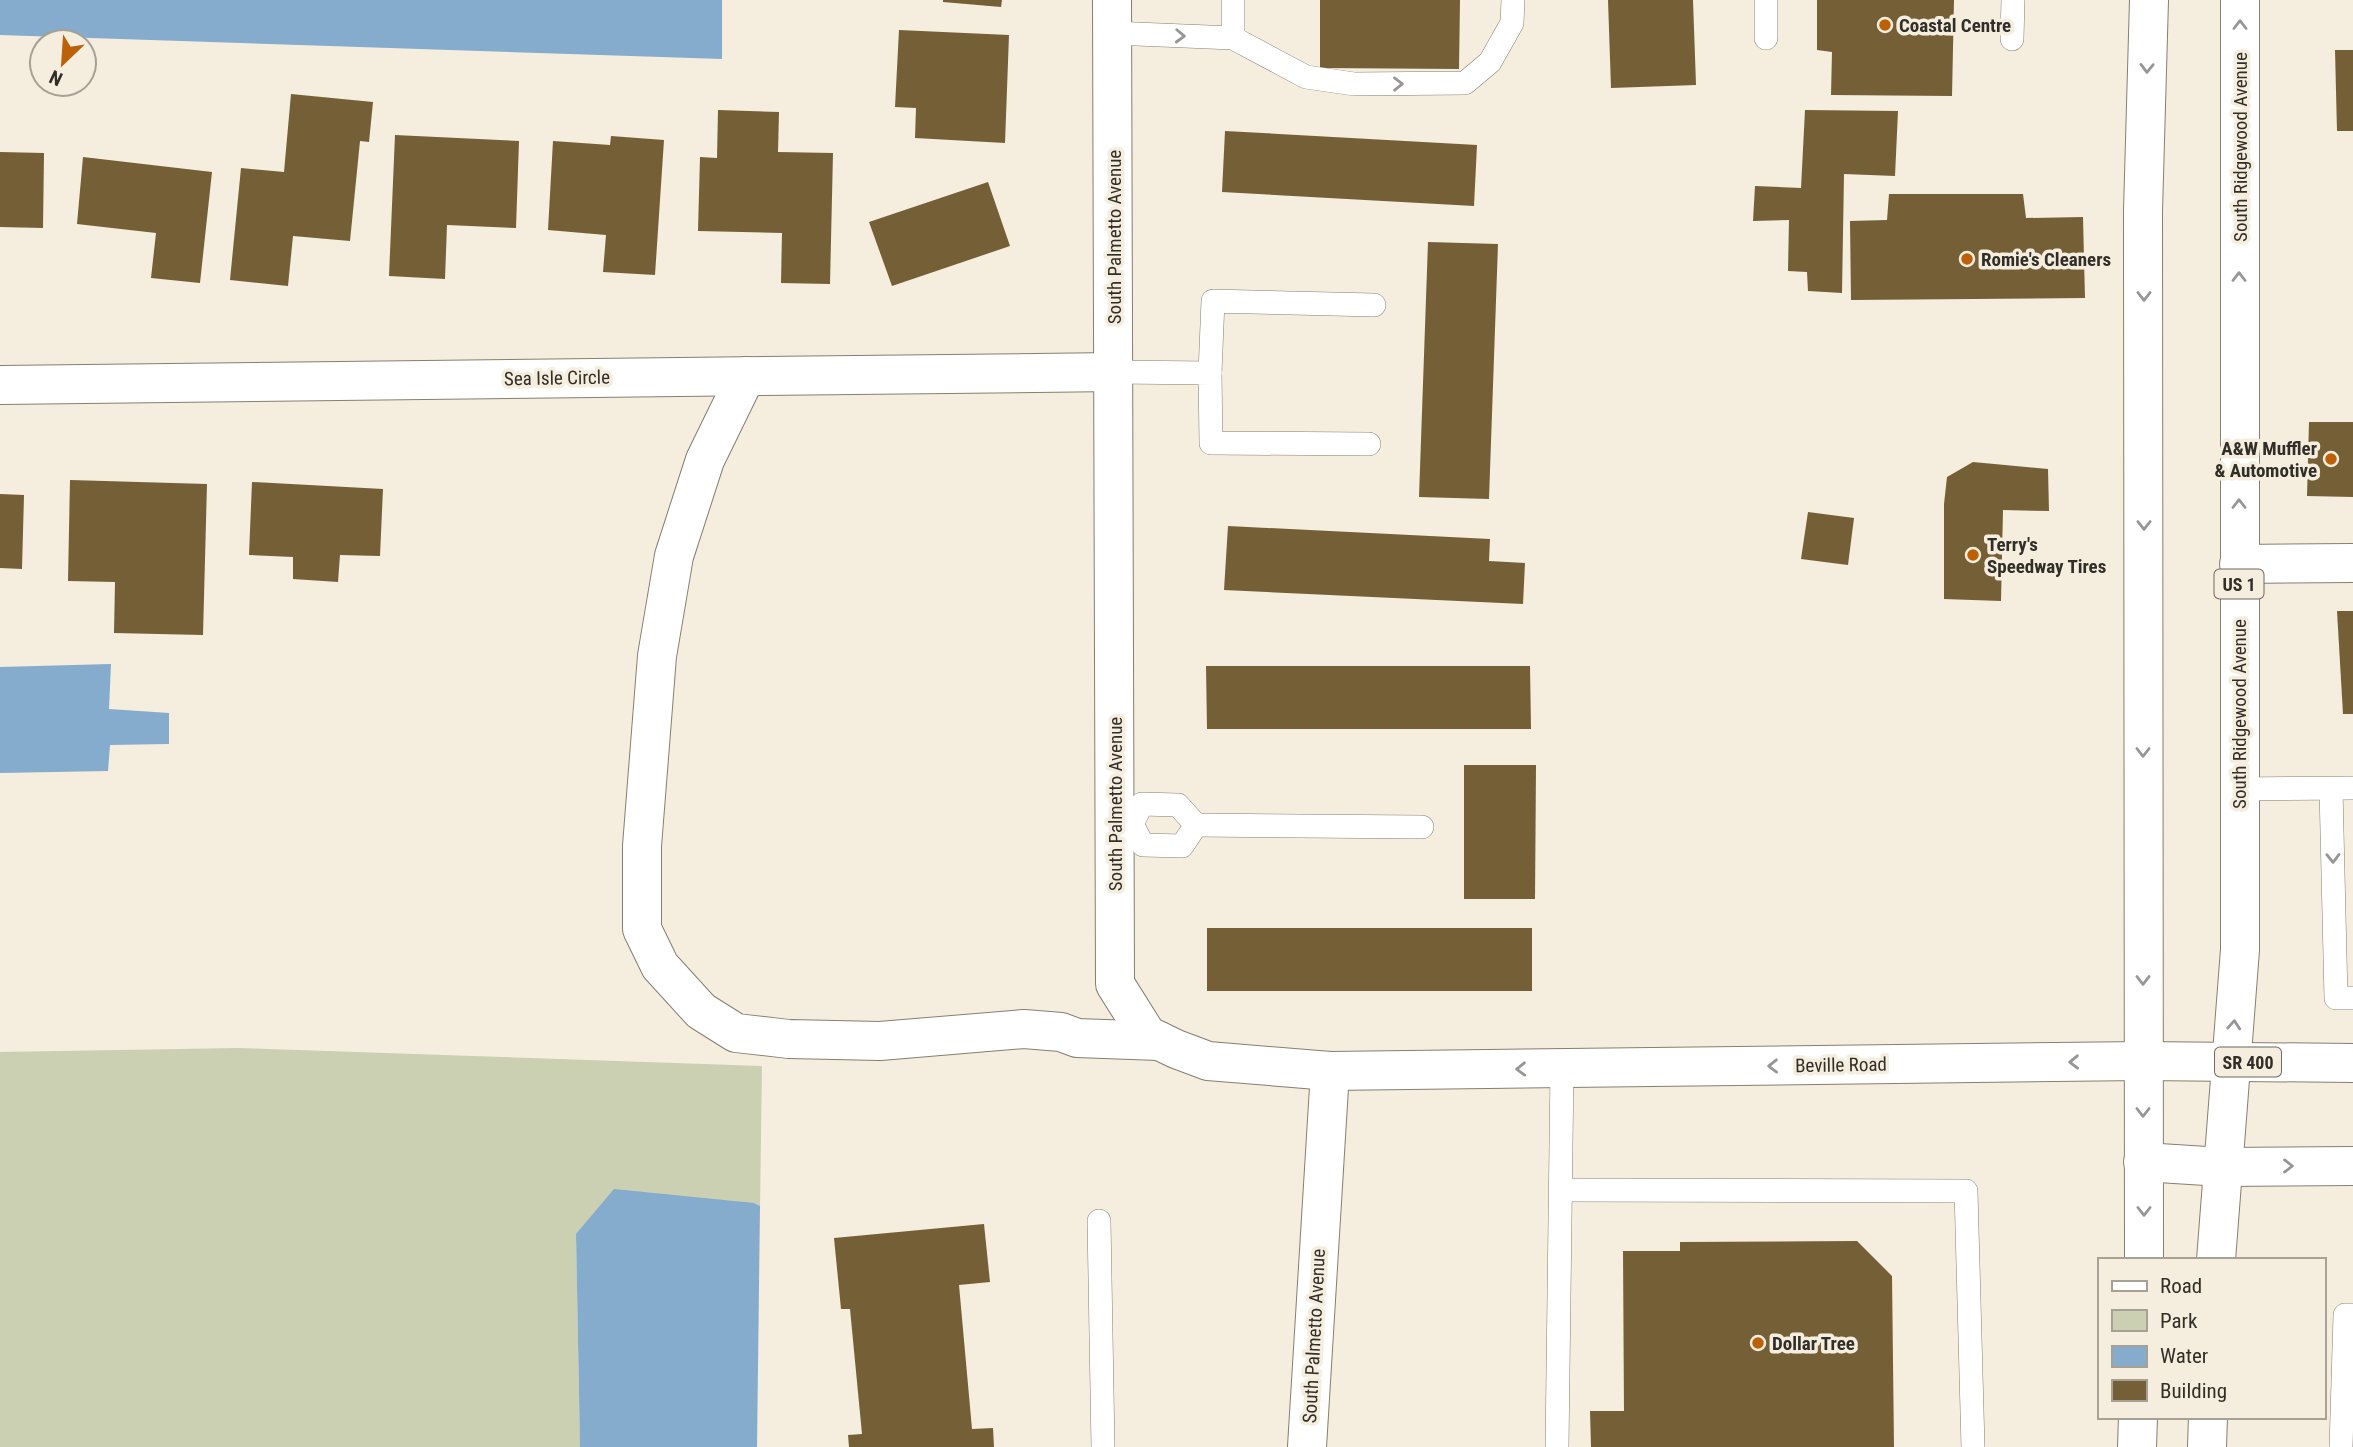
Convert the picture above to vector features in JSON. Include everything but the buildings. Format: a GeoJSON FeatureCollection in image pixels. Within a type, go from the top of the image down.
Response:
{"type":"FeatureCollection","features":[{"type":"Feature","properties":{"kind":"street"},"geometry":{"type":"LineString","coordinates":[[2144,1258],[2144,211],[2149,0]]}},
{"type":"Feature","properties":{"kind":"street","name":"South Ridgewood Avenue"},"geometry":{"type":"LineString","coordinates":[[2216,1258],[2240,950],[2240,0]]}},
{"type":"Feature","properties":{"kind":"street","name":"South Palmetto Avenue"},"geometry":{"type":"LineString","coordinates":[[1112,17],[1123,824],[1115,984],[1147,1035],[1159,1041],[1208,1061],[1330,1072],[1307,1447]]}},
{"type":"Feature","properties":{"kind":"street","name":"Sea Isle Circle"},"geometry":{"type":"LineString","coordinates":[[0,385],[1115,372]]}},
{"type":"Feature","properties":{"kind":"street"},"geometry":{"type":"LineString","coordinates":[[746,376],[705,460],[674,556],[657,656],[642,846],[642,929],[660,966],[701,1011],[736,1033],[789,1039],[880,1041],[1024,1029],[1061,1032],[1077,1038],[1159,1041]]}},
{"type":"Feature","properties":{"kind":"street"},"geometry":{"type":"LineString","coordinates":[[2239,564],[2353,563]]}},
{"type":"Feature","properties":{"kind":"street","name":"Beville Road"},"geometry":{"type":"LineString","coordinates":[[1330,1072],[2143,1061],[2353,1063]]}},
{"type":"Feature","properties":{"kind":"street"},"geometry":{"type":"LineString","coordinates":[[2143,1162],[2222,1167],[2353,1166]]}},
{"type":"Feature","properties":{"kind":"street"},"geometry":{"type":"LineString","coordinates":[[2137,1447],[2138,1419]]}},
{"type":"Feature","properties":{"kind":"street"},"geometry":{"type":"LineString","coordinates":[[2207,1447],[2208,1419]]}},
{"type":"Feature","properties":{"kind":"lane"},"geometry":{"type":"LineString","coordinates":[[1233,0],[1233,38]]}},
{"type":"Feature","properties":{"kind":"lane"},"geometry":{"type":"LineString","coordinates":[[1112,17],[1233,38],[1306,77],[1354,84],[1465,83],[1490,62],[1512,23],[1513,0]]}},
{"type":"Feature","properties":{"kind":"lane"},"geometry":{"type":"LineString","coordinates":[[1766,0],[1766,38]]}},
{"type":"Feature","properties":{"kind":"lane"},"geometry":{"type":"LineString","coordinates":[[2012,39],[2014,0]]}},
{"type":"Feature","properties":{"kind":"lane"},"geometry":{"type":"LineString","coordinates":[[1368,444],[1211,443],[1213,301],[1374,305]]}},
{"type":"Feature","properties":{"kind":"lane"},"geometry":{"type":"LineString","coordinates":[[1115,372],[1210,373]]}},
{"type":"Feature","properties":{"kind":"lane"},"geometry":{"type":"LineString","coordinates":[[2239,789],[2342,789],[2336,998],[2353,998]]}},
{"type":"Feature","properties":{"kind":"lane"},"geometry":{"type":"LineString","coordinates":[[1196,825],[1182,846],[1143,845],[1123,824],[1142,804],[1178,805],[1196,825],[1422,827]]}},
{"type":"Feature","properties":{"kind":"lane"},"geometry":{"type":"LineString","coordinates":[[1557,1447],[1562,1069]]}},
{"type":"Feature","properties":{"kind":"lane"},"geometry":{"type":"LineString","coordinates":[[1561,1190],[1966,1191],[1973,1447]]}},
{"type":"Feature","properties":{"kind":"lane"},"geometry":{"type":"LineString","coordinates":[[1098,1221],[1103,1447]]}},
{"type":"Feature","properties":{"kind":"lane"},"geometry":{"type":"LineString","coordinates":[[2341,1447],[2345,1315],[2353,1315]]}},
{"type":"Feature","properties":{"kind":"green space"},"geometry":{"type":"Polygon","coordinates":[[[238,1048],[762,1066],[760,1206],[754,1203],[576,1234],[580,1447],[0,1447],[0,1052],[238,1048]]]}},
{"type":"Feature","properties":{"kind":"water"},"geometry":{"type":"Polygon","coordinates":[[[0,0],[722,0],[722,59],[98,38],[98,28],[28,28],[28,36],[0,35],[0,0]]]}},
{"type":"Feature","properties":{"kind":"water"},"geometry":{"type":"Polygon","coordinates":[[[111,664],[109,709],[169,713],[169,744],[110,745],[108,771],[0,773],[0,667],[111,664]]]}},
{"type":"Feature","properties":{"kind":"water"},"geometry":{"type":"Polygon","coordinates":[[[614,1189],[754,1203],[760,1206],[757,1447],[580,1447],[576,1234],[614,1189]]]}},
{"type":"Feature","properties":{"kind":"place","name":"Coastal Centre"},"geometry":{"type":"Point","coordinates":[1885,25]}},
{"type":"Feature","properties":{"kind":"place","name":"Romie's Cleaners"},"geometry":{"type":"Point","coordinates":[1967,259]}},
{"type":"Feature","properties":{"kind":"place","name":"A&W Muffler & Automotive"},"geometry":{"type":"Point","coordinates":[2331,459]}},
{"type":"Feature","properties":{"kind":"place","name":"Terry's Speedway Tires"},"geometry":{"type":"Point","coordinates":[1973,555]}},
{"type":"Feature","properties":{"kind":"place","name":"Dollar Tree"},"geometry":{"type":"Point","coordinates":[1758,1343]}}]}
